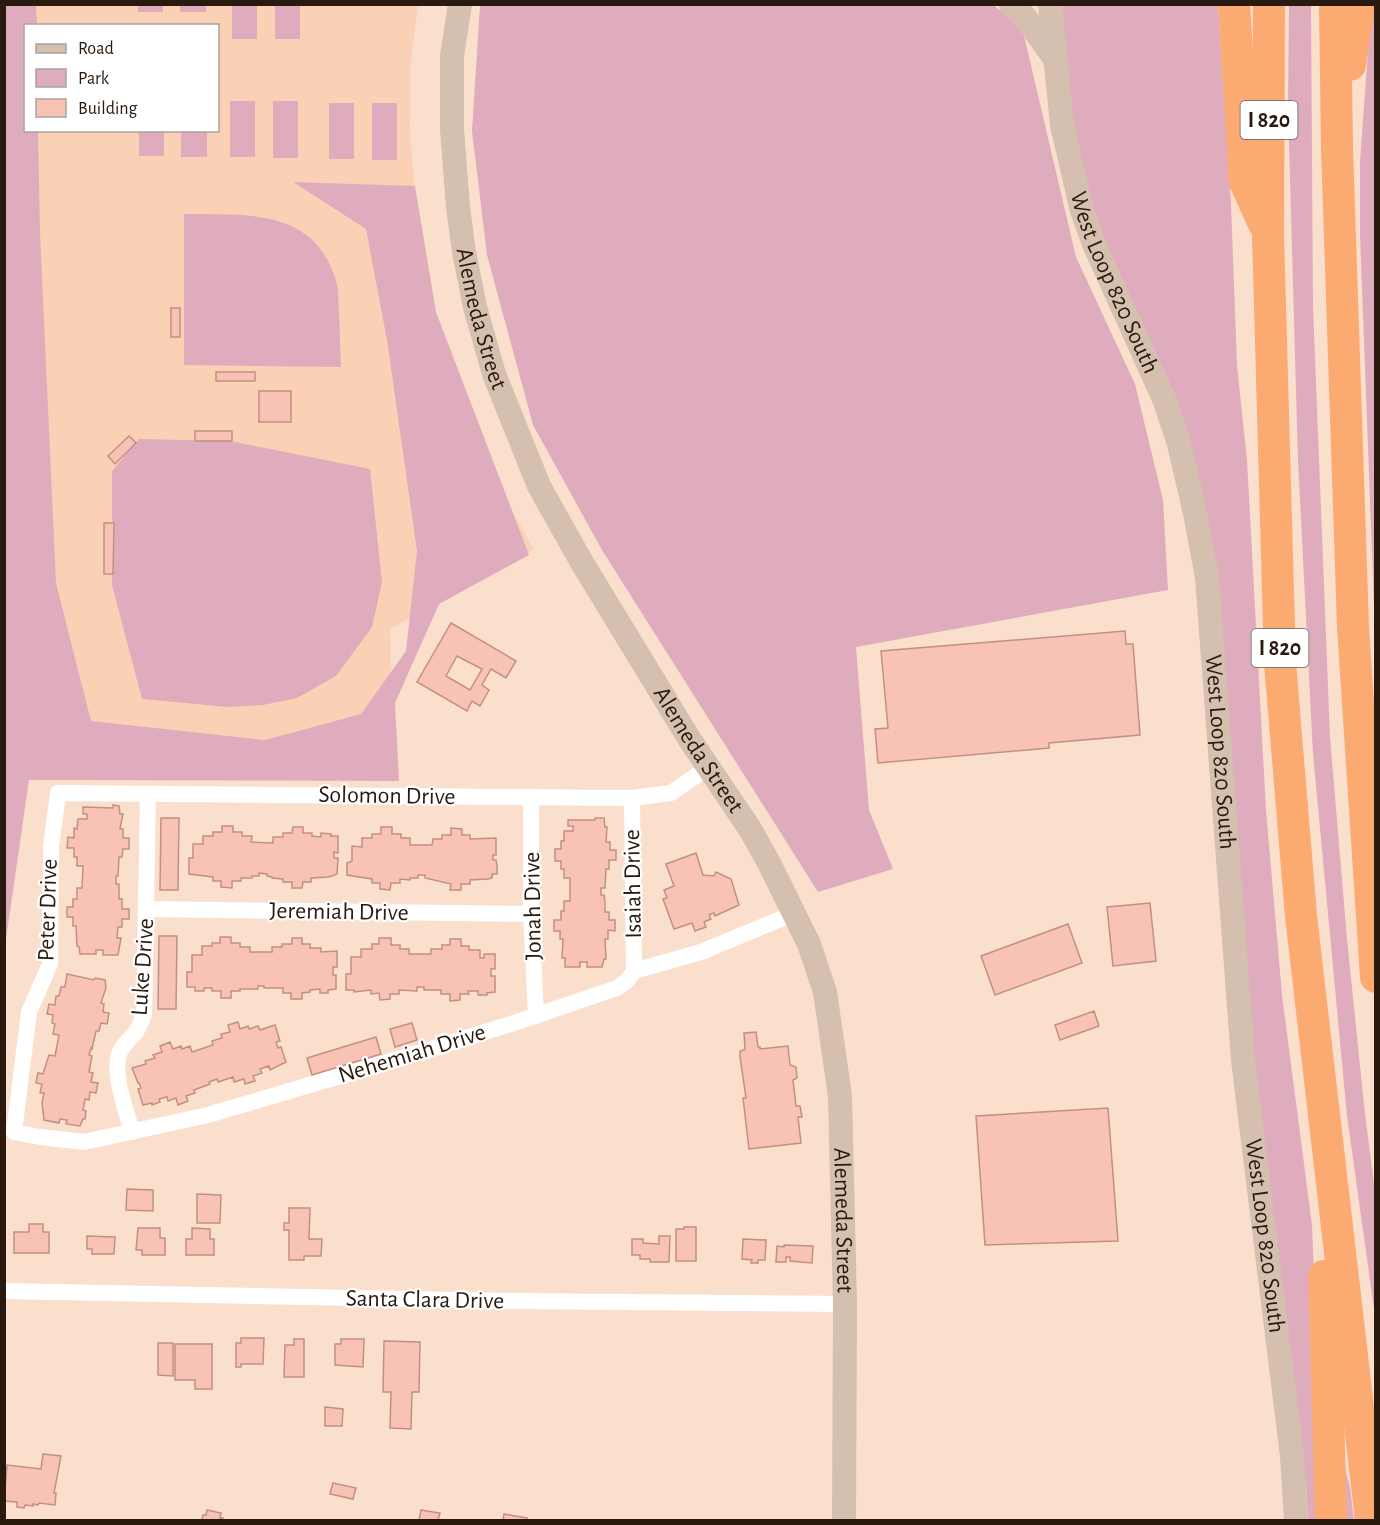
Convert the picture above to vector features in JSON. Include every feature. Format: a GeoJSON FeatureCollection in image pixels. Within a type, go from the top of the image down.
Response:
{"type":"FeatureCollection","features":[{"type":"Feature","properties":{"kind":"highway"},"geometry":{"type":"LineString","coordinates":[[1234,4],[1245,182],[1268,235]]}},
{"type":"Feature","properties":{"kind":"highway","name":"I 820"},"geometry":{"type":"LineString","coordinates":[[1269,4],[1268,235],[1280,663],[1301,916],[1371,1521]]}},
{"type":"Feature","properties":{"kind":"highway"},"geometry":{"type":"LineString","coordinates":[[1335,4],[1337,148],[1353,627],[1376,977]]}},
{"type":"Feature","properties":{"kind":"highway"},"geometry":{"type":"LineString","coordinates":[[1337,148],[1359,4]]}},
{"type":"Feature","properties":{"kind":"highway"},"geometry":{"type":"LineString","coordinates":[[1317,1059],[1331,1521]]}},
{"type":"Feature","properties":{"kind":"main road","name":"Alemeda Street"},"geometry":{"type":"LineString","coordinates":[[460,4],[452,56],[452,129],[458,207],[475,307],[494,374],[539,486],[707,768],[750,830],[795,913],[809,944],[825,992],[837,1061],[840,1096],[845,1304],[844,1521]]}},
{"type":"Feature","properties":{"kind":"main road"},"geometry":{"type":"LineString","coordinates":[[1011,4],[1025,16],[1055,60]]}},
{"type":"Feature","properties":{"kind":"main road","name":"West Loop 820 South"},"geometry":{"type":"LineString","coordinates":[[1050,4],[1062,125],[1082,211],[1094,244],[1164,399],[1195,513],[1207,578],[1243,1060],[1292,1456],[1296,1521]]}},
{"type":"Feature","properties":{"kind":"street","name":"Solomon Drive"},"geometry":{"type":"LineString","coordinates":[[58,793],[632,798],[671,793],[707,768]]}},
{"type":"Feature","properties":{"kind":"street","name":"Peter Drive"},"geometry":{"type":"LineString","coordinates":[[14,1132],[29,1012],[50,964],[51,847],[58,793]]}},
{"type":"Feature","properties":{"kind":"street","name":"Luke Drive"},"geometry":{"type":"LineString","coordinates":[[132,1132],[119,1080],[118,1063],[119,1055],[137,1030],[144,1015],[148,794]]}},
{"type":"Feature","properties":{"kind":"street","name":"Jonah Drive"},"geometry":{"type":"LineString","coordinates":[[531,797],[531,914],[536,1016]]}},
{"type":"Feature","properties":{"kind":"street","name":"Isaiah Drive"},"geometry":{"type":"LineString","coordinates":[[632,798],[634,971]]}},
{"type":"Feature","properties":{"kind":"street","name":"Jeremiah Drive"},"geometry":{"type":"LineString","coordinates":[[147,909],[531,914]]}},
{"type":"Feature","properties":{"kind":"street","name":"Nehemiah Drive"},"geometry":{"type":"LineString","coordinates":[[14,1132],[84,1142],[208,1115],[536,1016],[617,988],[627,981],[634,971],[701,952],[795,913]]}},
{"type":"Feature","properties":{"kind":"street","name":"Santa Clara Drive"},"geometry":{"type":"LineString","coordinates":[[4,1291],[504,1301],[845,1304]]}},
{"type":"Feature","properties":{"kind":"shaded area"},"geometry":{"type":"Polygon","coordinates":[[[5,5],[418,5],[411,61],[410,131],[417,220],[436,320],[506,500],[534,549],[390,629],[393,776],[5,775],[5,5]]]}},
{"type":"Feature","properties":{"kind":"green space"},"geometry":{"type":"Polygon","coordinates":[[[36,4],[37,24],[24,24],[24,132],[38,132],[40,233],[56,583],[91,721],[265,740],[361,714],[406,651],[417,551],[387,340],[366,229],[293,182],[415,186],[436,312],[529,555],[439,604],[395,703],[399,781],[29,780],[5,946],[4,5],[36,4]]]}},
{"type":"Feature","properties":{"kind":"green space"},"geometry":{"type":"Polygon","coordinates":[[[992,4],[1022,27],[1076,257],[1135,384],[1163,500],[1168,590],[856,647],[869,810],[893,869],[818,892],[602,550],[533,425],[487,255],[472,131],[480,5],[992,4]]]}},
{"type":"Feature","properties":{"kind":"green space"},"geometry":{"type":"Polygon","coordinates":[[[1064,4],[1218,5],[1231,204],[1237,365],[1247,460],[1266,810],[1282,995],[1312,1225],[1323,1520],[1308,1520],[1306,1484],[1249,1049],[1208,543],[1113,264],[1085,190],[1068,104],[1062,9],[1064,4]]]}},
{"type":"Feature","properties":{"kind":"green space"},"geometry":{"type":"Polygon","coordinates":[[[138,5],[163,5],[163,12],[138,12],[138,5]]]}},
{"type":"Feature","properties":{"kind":"green space"},"geometry":{"type":"Polygon","coordinates":[[[180,5],[206,5],[206,12],[180,12],[180,5]]]}},
{"type":"Feature","properties":{"kind":"green space"},"geometry":{"type":"Polygon","coordinates":[[[232,5],[257,5],[257,39],[232,39],[232,5]]]}},
{"type":"Feature","properties":{"kind":"green space"},"geometry":{"type":"Polygon","coordinates":[[[275,5],[300,5],[300,39],[275,39],[275,5]]]}},
{"type":"Feature","properties":{"kind":"green space"},"geometry":{"type":"Polygon","coordinates":[[[1289,5],[1311,5],[1313,307],[1330,737],[1347,939],[1375,1191],[1375,1316],[1347,1116],[1313,754],[1298,461],[1288,108],[1289,5]]]}},
{"type":"Feature","properties":{"kind":"green space"},"geometry":{"type":"Polygon","coordinates":[[[1373,5],[1375,5],[1375,633],[1360,235],[1360,161],[1373,5]]]}},
{"type":"Feature","properties":{"kind":"green space"},"geometry":{"type":"Polygon","coordinates":[[[230,101],[255,101],[255,157],[230,157],[230,101]]]}},
{"type":"Feature","properties":{"kind":"green space"},"geometry":{"type":"Polygon","coordinates":[[[273,101],[298,101],[298,158],[273,158],[273,101]]]}},
{"type":"Feature","properties":{"kind":"green space"},"geometry":{"type":"Polygon","coordinates":[[[329,103],[354,103],[354,159],[329,159],[329,103]]]}},
{"type":"Feature","properties":{"kind":"green space"},"geometry":{"type":"Polygon","coordinates":[[[372,103],[397,103],[397,160],[372,160],[372,103]]]}},
{"type":"Feature","properties":{"kind":"green space"},"geometry":{"type":"Polygon","coordinates":[[[139,132],[164,132],[164,156],[139,156],[139,132]]]}},
{"type":"Feature","properties":{"kind":"green space"},"geometry":{"type":"Polygon","coordinates":[[[181,132],[207,132],[207,157],[181,157],[181,132]]]}},
{"type":"Feature","properties":{"kind":"green space"},"geometry":{"type":"Polygon","coordinates":[[[184,214],[255,216],[276,220],[296,228],[313,241],[327,259],[337,284],[341,367],[184,365],[184,214]]]}},
{"type":"Feature","properties":{"kind":"green space"},"geometry":{"type":"Polygon","coordinates":[[[139,439],[230,441],[370,469],[382,582],[372,627],[336,676],[297,698],[263,705],[227,707],[142,699],[112,585],[112,471],[139,439]]]}},
{"type":"Feature","properties":{"kind":"green space"},"geometry":{"type":"Polygon","coordinates":[[[1340,1452],[1350,1487],[1354,1520],[1340,1520],[1340,1452]]]}},
{"type":"Feature","properties":{"kind":"building"},"geometry":{"type":"Polygon","coordinates":[[[171,308],[180,308],[180,337],[171,337],[171,308]]]}},
{"type":"Feature","properties":{"kind":"building"},"geometry":{"type":"Polygon","coordinates":[[[216,372],[255,372],[255,381],[216,381],[216,372]]]}},
{"type":"Feature","properties":{"kind":"building"},"geometry":{"type":"Polygon","coordinates":[[[259,391],[291,391],[291,422],[259,422],[259,391]]]}},
{"type":"Feature","properties":{"kind":"building"},"geometry":{"type":"Polygon","coordinates":[[[195,431],[232,431],[232,441],[195,441],[195,431]]]}},
{"type":"Feature","properties":{"kind":"building"},"geometry":{"type":"Polygon","coordinates":[[[129,436],[136,443],[115,464],[108,456],[129,436]]]}},
{"type":"Feature","properties":{"kind":"building"},"geometry":{"type":"Polygon","coordinates":[[[104,523],[114,523],[113,574],[104,574],[104,523]]]}},
{"type":"Feature","properties":{"kind":"building"},"geometry":{"type":"Polygon","coordinates":[[[451,623],[516,661],[506,678],[491,669],[482,685],[489,690],[480,706],[472,701],[467,711],[417,682],[451,623]],[[457,656],[446,676],[470,690],[482,669],[457,656]]]}},
{"type":"Feature","properties":{"kind":"building"},"geometry":{"type":"Polygon","coordinates":[[[1125,631],[1126,644],[1133,644],[1140,735],[1049,743],[1049,748],[878,763],[875,729],[888,728],[881,651],[1125,631]]]}},
{"type":"Feature","properties":{"kind":"building"},"geometry":{"type":"Polygon","coordinates":[[[113,805],[119,806],[120,814],[123,814],[120,829],[123,829],[123,838],[129,838],[129,849],[123,849],[122,857],[119,857],[116,884],[119,884],[122,909],[129,909],[129,919],[122,919],[122,927],[118,927],[117,938],[121,938],[118,955],[103,955],[103,950],[96,950],[96,954],[80,954],[77,946],[76,926],[73,926],[73,917],[67,917],[67,907],[73,907],[73,899],[77,899],[77,888],[82,888],[83,866],[77,866],[74,848],[67,848],[68,837],[74,838],[74,828],[77,829],[78,819],[87,819],[87,814],[83,814],[83,807],[113,808],[113,805]]]}},
{"type":"Feature","properties":{"kind":"building"},"geometry":{"type":"Polygon","coordinates":[[[161,818],[179,818],[178,890],[160,890],[161,818]]]}},
{"type":"Feature","properties":{"kind":"building"},"geometry":{"type":"Polygon","coordinates":[[[595,818],[604,818],[605,827],[607,827],[606,842],[610,842],[610,850],[616,850],[616,860],[609,860],[609,869],[606,869],[605,888],[601,888],[601,895],[604,895],[605,901],[605,912],[609,912],[609,920],[615,920],[615,931],[608,930],[608,939],[605,939],[606,959],[602,967],[587,967],[587,962],[580,962],[580,967],[565,967],[565,958],[562,958],[563,939],[560,939],[560,931],[554,931],[554,920],[561,920],[564,901],[570,901],[570,878],[564,878],[561,861],[555,861],[555,849],[561,849],[564,831],[573,831],[573,826],[568,826],[568,820],[595,820],[595,818]]]}},
{"type":"Feature","properties":{"kind":"building"},"geometry":{"type":"Polygon","coordinates":[[[222,826],[233,826],[233,832],[242,832],[242,836],[252,836],[251,842],[273,843],[273,837],[283,837],[283,833],[292,833],[293,827],[303,827],[303,833],[312,833],[312,836],[321,837],[321,833],[338,836],[338,853],[334,852],[334,858],[338,858],[337,874],[311,878],[311,882],[303,882],[302,888],[292,888],[292,882],[283,882],[283,879],[259,873],[259,876],[232,881],[232,888],[221,887],[221,881],[213,881],[213,877],[189,874],[189,858],[193,858],[193,844],[203,844],[203,836],[213,836],[213,832],[222,832],[222,826]]]}},
{"type":"Feature","properties":{"kind":"building"},"geometry":{"type":"Polygon","coordinates":[[[381,827],[392,827],[392,834],[401,834],[401,838],[410,838],[410,845],[432,845],[433,839],[442,839],[442,835],[451,835],[451,828],[462,829],[462,835],[470,835],[470,839],[496,838],[496,855],[493,855],[493,860],[496,860],[497,874],[492,874],[492,878],[470,880],[470,884],[461,884],[461,890],[450,890],[451,884],[425,878],[425,875],[418,875],[418,878],[410,878],[410,880],[400,879],[400,883],[391,883],[390,890],[380,889],[380,883],[372,883],[372,879],[347,875],[347,863],[352,861],[352,846],[362,847],[362,838],[372,838],[372,834],[381,834],[381,827]]]}},
{"type":"Feature","properties":{"kind":"building"},"geometry":{"type":"Polygon","coordinates":[[[696,853],[703,875],[714,876],[716,872],[731,879],[739,905],[715,916],[714,913],[709,915],[711,919],[704,922],[706,927],[695,931],[692,923],[674,929],[663,899],[667,898],[664,890],[674,886],[666,864],[696,853]]]}},
{"type":"Feature","properties":{"kind":"building"},"geometry":{"type":"Polygon","coordinates":[[[1150,903],[1156,961],[1113,966],[1107,907],[1150,903]]]}},
{"type":"Feature","properties":{"kind":"building"},"geometry":{"type":"Polygon","coordinates":[[[1068,924],[1082,963],[995,995],[981,956],[1068,924]]]}},
{"type":"Feature","properties":{"kind":"building"},"geometry":{"type":"Polygon","coordinates":[[[159,936],[177,936],[176,1009],[158,1009],[159,936]]]}},
{"type":"Feature","properties":{"kind":"building"},"geometry":{"type":"Polygon","coordinates":[[[220,937],[231,937],[231,943],[240,943],[240,947],[250,947],[250,952],[272,952],[272,947],[292,944],[292,938],[302,938],[302,944],[310,944],[310,948],[321,948],[321,952],[337,951],[337,967],[333,967],[333,975],[336,975],[336,989],[328,990],[328,993],[320,993],[320,989],[310,990],[310,992],[302,993],[302,999],[291,999],[291,993],[283,993],[283,988],[258,986],[258,989],[231,991],[231,998],[221,998],[221,991],[212,991],[212,988],[195,991],[195,987],[187,987],[187,972],[192,972],[192,955],[202,955],[202,946],[220,943],[220,937]]]}},
{"type":"Feature","properties":{"kind":"building"},"geometry":{"type":"Polygon","coordinates":[[[379,938],[391,938],[391,945],[400,945],[400,949],[409,949],[409,954],[431,954],[431,949],[442,949],[442,945],[450,945],[450,939],[461,939],[461,946],[469,946],[469,950],[480,950],[480,958],[484,958],[484,954],[495,954],[495,969],[491,969],[491,976],[495,976],[495,992],[478,995],[478,991],[468,991],[469,994],[460,994],[460,1000],[450,1001],[450,994],[441,994],[441,990],[424,990],[424,987],[417,987],[417,991],[399,990],[399,994],[390,994],[390,999],[380,1000],[379,993],[371,994],[371,990],[354,992],[354,990],[346,990],[346,974],[351,974],[351,957],[361,957],[361,949],[372,949],[372,944],[379,944],[379,938]]]}},
{"type":"Feature","properties":{"kind":"building"},"geometry":{"type":"Polygon","coordinates":[[[67,974],[105,980],[106,988],[101,1003],[104,1004],[103,1012],[109,1013],[107,1024],[101,1023],[99,1031],[96,1031],[89,1055],[92,1056],[89,1072],[93,1073],[91,1082],[98,1083],[96,1093],[90,1092],[89,1100],[85,1099],[83,1110],[86,1111],[85,1119],[80,1126],[66,1124],[67,1120],[60,1119],[59,1123],[44,1120],[42,1103],[44,1093],[40,1093],[42,1084],[36,1083],[38,1073],[43,1074],[49,1055],[55,1056],[59,1035],[53,1034],[55,1024],[52,1023],[53,1015],[47,1014],[49,1004],[55,1005],[56,996],[59,996],[61,987],[65,987],[67,974]]]}},
{"type":"Feature","properties":{"kind":"building"},"geometry":{"type":"Polygon","coordinates":[[[1094,1011],[1099,1026],[1060,1040],[1055,1025],[1094,1011]]]}},
{"type":"Feature","properties":{"kind":"building"},"geometry":{"type":"Polygon","coordinates":[[[238,1022],[240,1029],[258,1026],[260,1030],[275,1025],[280,1041],[276,1042],[278,1048],[281,1047],[286,1062],[270,1070],[269,1066],[260,1069],[262,1073],[253,1076],[255,1081],[245,1084],[244,1079],[234,1082],[233,1077],[218,1082],[217,1079],[209,1082],[210,1084],[186,1096],[188,1101],[178,1105],[176,1098],[168,1101],[167,1097],[159,1099],[160,1102],[152,1105],[152,1103],[143,1105],[138,1089],[141,1088],[132,1068],[146,1064],[145,1061],[155,1058],[153,1055],[162,1052],[160,1046],[170,1042],[173,1049],[190,1046],[192,1052],[213,1045],[212,1041],[222,1038],[221,1034],[230,1032],[228,1025],[238,1022]]]}},
{"type":"Feature","properties":{"kind":"building"},"geometry":{"type":"Polygon","coordinates":[[[412,1023],[417,1040],[395,1047],[390,1029],[412,1023]]]}},
{"type":"Feature","properties":{"kind":"building"},"geometry":{"type":"Polygon","coordinates":[[[756,1032],[760,1049],[788,1046],[790,1065],[796,1067],[797,1078],[793,1080],[796,1106],[800,1106],[802,1117],[798,1117],[801,1143],[749,1149],[740,1051],[745,1048],[744,1033],[756,1032]]]}},
{"type":"Feature","properties":{"kind":"building"},"geometry":{"type":"Polygon","coordinates":[[[376,1037],[381,1054],[312,1075],[307,1058],[376,1037]]]}},
{"type":"Feature","properties":{"kind":"building"},"geometry":{"type":"Polygon","coordinates":[[[1108,1108],[1118,1241],[985,1245],[976,1116],[1108,1108]]]}},
{"type":"Feature","properties":{"kind":"building"},"geometry":{"type":"Polygon","coordinates":[[[127,1189],[153,1190],[153,1211],[126,1210],[127,1189]]]}},
{"type":"Feature","properties":{"kind":"building"},"geometry":{"type":"Polygon","coordinates":[[[197,1194],[221,1195],[220,1223],[197,1223],[197,1194]]]}},
{"type":"Feature","properties":{"kind":"building"},"geometry":{"type":"Polygon","coordinates":[[[289,1208],[310,1208],[309,1239],[322,1239],[321,1256],[304,1256],[304,1260],[289,1260],[289,1230],[284,1230],[284,1223],[289,1223],[289,1208]]]}},
{"type":"Feature","properties":{"kind":"building"},"geometry":{"type":"Polygon","coordinates":[[[29,1224],[43,1224],[43,1232],[49,1232],[49,1253],[14,1253],[14,1232],[29,1232],[29,1224]]]}},
{"type":"Feature","properties":{"kind":"building"},"geometry":{"type":"Polygon","coordinates":[[[684,1227],[696,1227],[696,1261],[676,1261],[676,1229],[684,1229],[684,1227]]]}},
{"type":"Feature","properties":{"kind":"building"},"geometry":{"type":"Polygon","coordinates":[[[138,1228],[160,1228],[160,1238],[165,1238],[165,1255],[142,1255],[142,1250],[136,1250],[138,1228]]]}},
{"type":"Feature","properties":{"kind":"building"},"geometry":{"type":"Polygon","coordinates":[[[192,1228],[210,1229],[210,1239],[214,1239],[214,1255],[186,1255],[186,1239],[192,1239],[192,1228]]]}},
{"type":"Feature","properties":{"kind":"building"},"geometry":{"type":"Polygon","coordinates":[[[87,1236],[115,1237],[114,1254],[92,1254],[92,1249],[87,1249],[87,1236]]]}},
{"type":"Feature","properties":{"kind":"building"},"geometry":{"type":"Polygon","coordinates":[[[659,1236],[670,1236],[669,1262],[650,1262],[650,1259],[640,1259],[640,1255],[632,1255],[632,1239],[643,1239],[643,1243],[659,1244],[659,1236]]]}},
{"type":"Feature","properties":{"kind":"building"},"geometry":{"type":"Polygon","coordinates":[[[743,1239],[766,1240],[765,1260],[751,1263],[752,1260],[742,1259],[743,1239]]]}},
{"type":"Feature","properties":{"kind":"building"},"geometry":{"type":"Polygon","coordinates":[[[784,1245],[813,1246],[812,1263],[790,1261],[790,1257],[786,1257],[786,1262],[776,1262],[777,1246],[784,1247],[784,1245]]]}},
{"type":"Feature","properties":{"kind":"building"},"geometry":{"type":"Polygon","coordinates":[[[241,1338],[264,1338],[263,1364],[241,1364],[241,1367],[236,1367],[236,1343],[241,1343],[241,1338]]]}},
{"type":"Feature","properties":{"kind":"building"},"geometry":{"type":"Polygon","coordinates":[[[294,1339],[304,1339],[304,1377],[284,1377],[285,1345],[294,1345],[294,1339]]]}},
{"type":"Feature","properties":{"kind":"building"},"geometry":{"type":"Polygon","coordinates":[[[341,1339],[364,1339],[363,1367],[335,1365],[335,1344],[341,1344],[341,1339]]]}},
{"type":"Feature","properties":{"kind":"building"},"geometry":{"type":"Polygon","coordinates":[[[384,1341],[420,1342],[419,1392],[412,1392],[411,1429],[390,1428],[391,1392],[383,1392],[384,1341]]]}},
{"type":"Feature","properties":{"kind":"building"},"geometry":{"type":"Polygon","coordinates":[[[158,1343],[173,1343],[173,1376],[158,1375],[158,1343]]]}},
{"type":"Feature","properties":{"kind":"building"},"geometry":{"type":"Polygon","coordinates":[[[175,1344],[212,1344],[212,1389],[195,1389],[195,1380],[175,1380],[175,1344]]]}},
{"type":"Feature","properties":{"kind":"building"},"geometry":{"type":"Polygon","coordinates":[[[325,1407],[343,1409],[342,1426],[325,1426],[325,1407]]]}},
{"type":"Feature","properties":{"kind":"building"},"geometry":{"type":"Polygon","coordinates":[[[43,1454],[61,1456],[54,1493],[56,1493],[55,1505],[39,1503],[33,1506],[25,1505],[24,1508],[17,1507],[17,1502],[4,1501],[7,1465],[41,1469],[43,1454]]]}},
{"type":"Feature","properties":{"kind":"building"},"geometry":{"type":"Polygon","coordinates":[[[333,1483],[356,1488],[353,1499],[330,1494],[333,1483]]]}},
{"type":"Feature","properties":{"kind":"building"},"geometry":{"type":"Polygon","coordinates":[[[207,1510],[221,1513],[222,1520],[202,1520],[207,1510]]]}},
{"type":"Feature","properties":{"kind":"building"},"geometry":{"type":"Polygon","coordinates":[[[421,1510],[440,1513],[438,1520],[419,1520],[421,1510]]]}},
{"type":"Feature","properties":{"kind":"building"},"geometry":{"type":"Polygon","coordinates":[[[504,1514],[527,1518],[527,1520],[503,1520],[504,1514]]]}}]}
